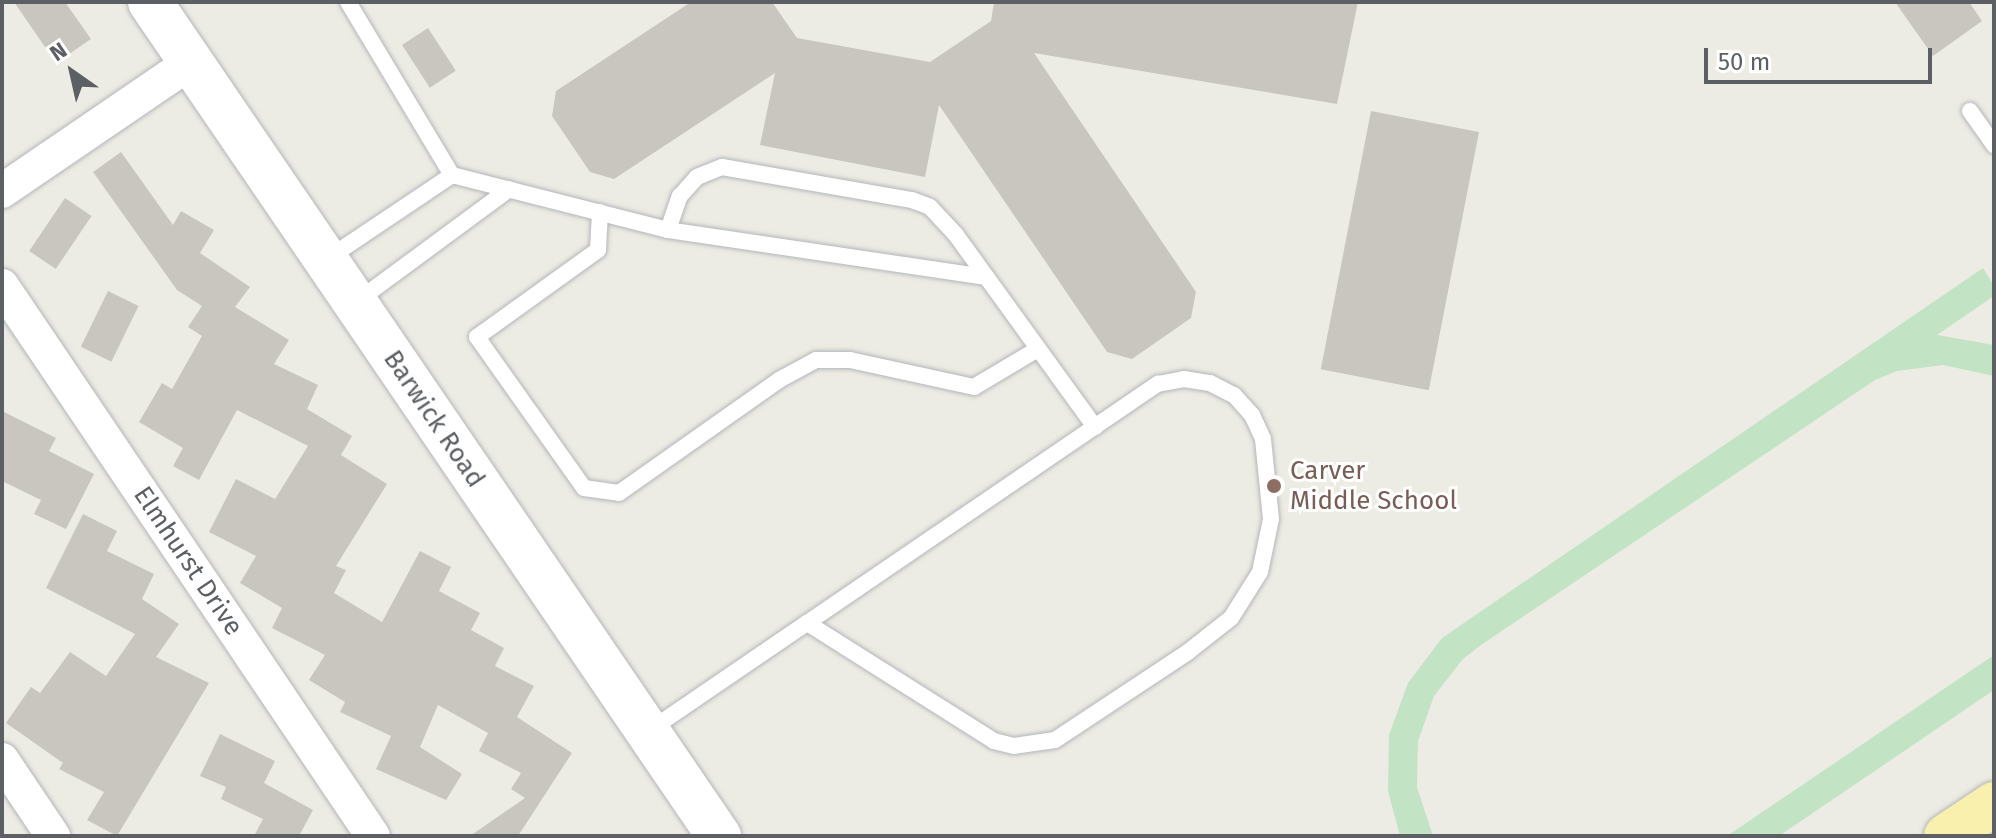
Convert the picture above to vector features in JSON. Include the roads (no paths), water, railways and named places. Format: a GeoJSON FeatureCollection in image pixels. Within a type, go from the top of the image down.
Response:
{"type":"FeatureCollection","features":[{"type":"Feature","properties":{"kind":"main road"},"geometry":{"type":"LineString","coordinates":[[1946,836],[1994,804]]}},
{"type":"Feature","properties":{"kind":"street","name":"Barwick Road"},"geometry":{"type":"LineString","coordinates":[[150,2],[719,836]]}},
{"type":"Feature","properties":{"kind":"street"},"geometry":{"type":"LineString","coordinates":[[2,191],[191,62]]}},
{"type":"Feature","properties":{"kind":"street","name":"Elmhurst Drive"},"geometry":{"type":"LineString","coordinates":[[2,286],[373,836]]}},
{"type":"Feature","properties":{"kind":"street"},"geometry":{"type":"LineString","coordinates":[[2,760],[53,836]]}},
{"type":"Feature","properties":{"kind":"lane"},"geometry":{"type":"LineString","coordinates":[[348,2],[452,175],[668,230],[986,277]]}},
{"type":"Feature","properties":{"kind":"lane"},"geometry":{"type":"LineString","coordinates":[[1970,111],[1994,145]]}},
{"type":"Feature","properties":{"kind":"lane"},"geometry":{"type":"LineString","coordinates":[[668,230],[680,196],[697,177],[722,167],[912,200],[930,207],[986,277],[1095,427]]}},
{"type":"Feature","properties":{"kind":"lane"},"geometry":{"type":"LineString","coordinates":[[325,260],[452,175]]}},
{"type":"Feature","properties":{"kind":"lane"},"geometry":{"type":"LineString","coordinates":[[355,303],[509,189]]}},
{"type":"Feature","properties":{"kind":"lane"},"geometry":{"type":"LineString","coordinates":[[600,212],[598,250],[477,337],[584,488],[619,493],[779,380],[816,360],[850,360],[974,387],[1038,349]]}},
{"type":"Feature","properties":{"kind":"lane"},"geometry":{"type":"LineString","coordinates":[[648,732],[807,623],[1158,384],[1184,379],[1210,383],[1234,395],[1252,415],[1263,439],[1271,519],[1260,572],[1231,618],[1188,652],[1055,740],[1035,746],[1014,746],[994,741],[807,623]]}},
{"type":"Feature","properties":{"kind":"place","name":"Carver Middle School"},"geometry":{"type":"Point","coordinates":[1274,486]}}]}
